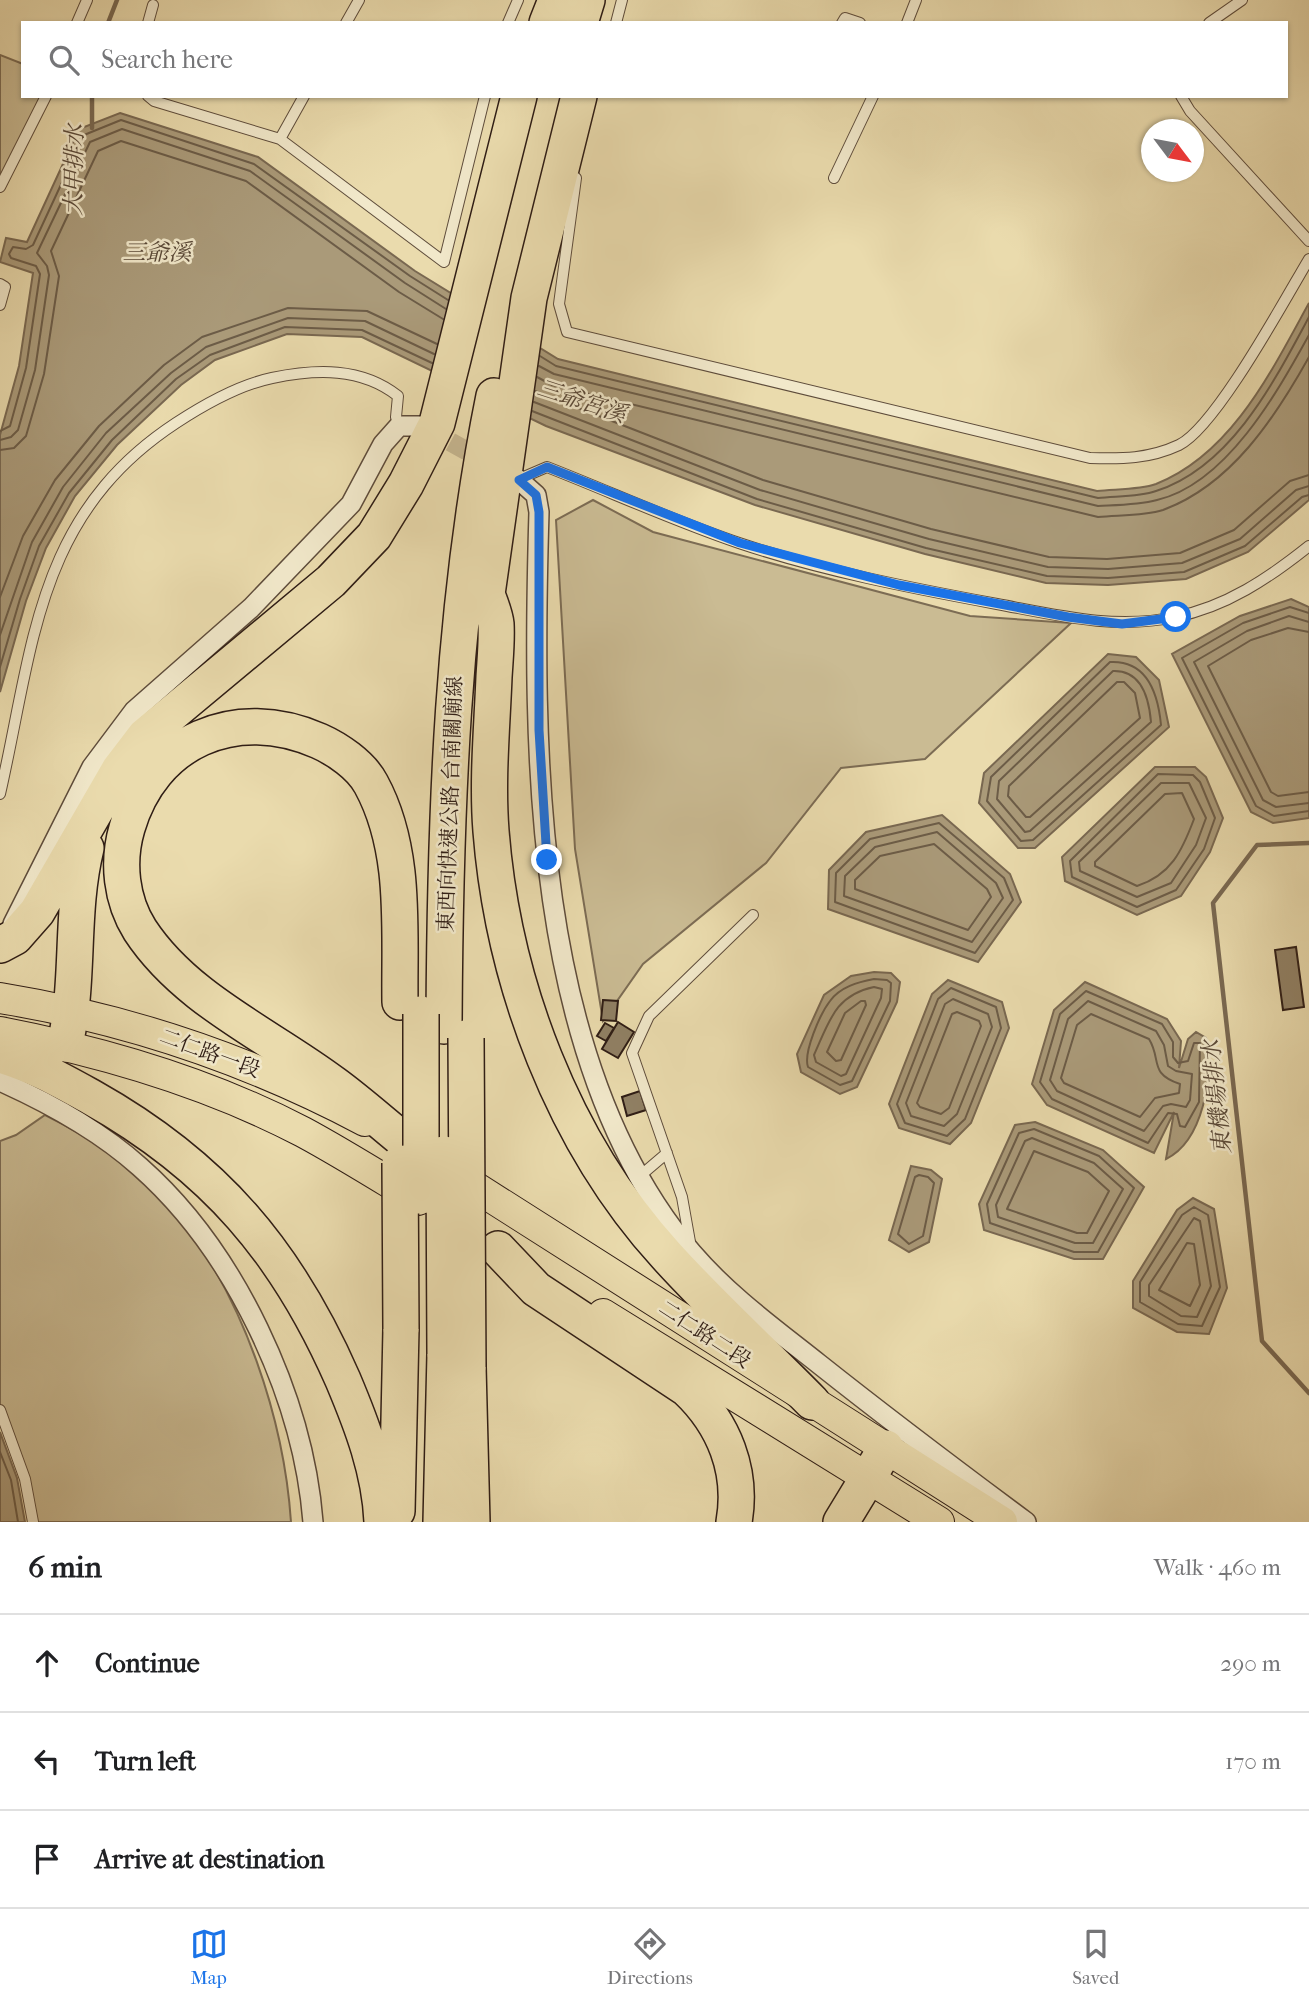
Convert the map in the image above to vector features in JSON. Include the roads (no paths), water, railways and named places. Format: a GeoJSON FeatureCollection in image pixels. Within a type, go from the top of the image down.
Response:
{"type":"FeatureCollection","features":[{"type":"Feature","properties":{"kind":"highway"},"geometry":{"type":"LineString","coordinates":[[548,21],[557,0]]}},
{"type":"Feature","properties":{"kind":"highway"},"geometry":{"type":"LineString","coordinates":[[552,21],[557,0]]}},
{"type":"Feature","properties":{"kind":"highway"},"geometry":{"type":"LineString","coordinates":[[581,21],[587,0]]}},
{"type":"Feature","properties":{"kind":"highway"},"geometry":{"type":"LineString","coordinates":[[599,21],[604,0]]}},
{"type":"Feature","properties":{"kind":"highway"},"geometry":{"type":"LineString","coordinates":[[511,284],[519,98]]}},
{"type":"Feature","properties":{"kind":"highway","name":"東西向快速公路 台南關廟線"},"geometry":{"type":"LineString","coordinates":[[511,284],[533,98]]}},
{"type":"Feature","properties":{"kind":"highway","name":"東西向快速公路 台南關廟線"},"geometry":{"type":"LineString","coordinates":[[441,1522],[434,1348],[432,1020],[472,445],[540,163],[558,98]]}},
{"type":"Feature","properties":{"kind":"highway"},"geometry":{"type":"LineString","coordinates":[[472,1522],[434,1348],[432,1020],[472,754],[487,594],[472,445],[511,284],[578,98]]}},
{"type":"Feature","properties":{"kind":"highway"},"geometry":{"type":"LineString","coordinates":[[0,945],[15,937],[37,912],[120,770],[145,736],[290,618],[374,536],[406,484],[472,445]]}},
{"type":"Feature","properties":{"kind":"highway"},"geometry":{"type":"LineString","coordinates":[[487,594],[496,622],[490,813],[495,879],[505,927],[539,1040],[587,1148],[614,1189],[665,1255],[812,1402]]}},
{"type":"Feature","properties":{"kind":"highway"},"geometry":{"type":"LineString","coordinates":[[408,1144],[334,1084],[180,977],[139,928],[125,899],[121,870],[123,840],[142,789],[160,765],[183,747],[211,734],[240,726],[270,726],[300,732],[327,745],[352,762],[370,781],[383,810],[395,852],[399,902],[432,1020]]}},
{"type":"Feature","properties":{"kind":"highway"},"geometry":{"type":"LineString","coordinates":[[65,1044],[73,1010],[77,894],[97,811]]}},
{"type":"Feature","properties":{"kind":"highway"},"geometry":{"type":"LineString","coordinates":[[0,1055],[71,1086],[125,1116],[199,1172],[245,1218],[288,1273],[327,1345],[371,1451],[382,1522]]}},
{"type":"Feature","properties":{"kind":"highway"},"geometry":{"type":"LineString","coordinates":[[498,1249],[536,1289],[687,1389],[706,1407],[729,1451],[736,1478],[734,1522]]}},
{"type":"Feature","properties":{"kind":"highway"},"geometry":{"type":"LineString","coordinates":[[397,1522],[434,1348]]}},
{"type":"Feature","properties":{"kind":"highway","name":"東西向快速公路 台南關廟線"},"geometry":{"type":"LineString","coordinates":[[418,1522],[434,1348]]}},
{"type":"Feature","properties":{"kind":"highway"},"geometry":{"type":"LineString","coordinates":[[841,1522],[877,1463]]}},
{"type":"Feature","properties":{"kind":"main road","name":"二仁路一段"},"geometry":{"type":"LineString","coordinates":[[0,998],[73,1010],[172,1038],[249,1065],[318,1096],[408,1144]]}},
{"type":"Feature","properties":{"kind":"main road","name":"二仁路一段"},"geometry":{"type":"LineString","coordinates":[[0,1032],[65,1044],[159,1072],[228,1098],[301,1131],[362,1166]]}},
{"type":"Feature","properties":{"kind":"main road","name":"二仁路二段"},"geometry":{"type":"LineString","coordinates":[[408,1144],[812,1402],[939,1522]]}},
{"type":"Feature","properties":{"kind":"main road","name":"二仁路二段"},"geometry":{"type":"LineString","coordinates":[[362,1166],[498,1249],[877,1463],[1002,1522]]}},
{"type":"Feature","properties":{"kind":"street"},"geometry":{"type":"LineString","coordinates":[[0,933],[13,925],[92,767],[134,711],[251,608],[351,505],[383,444],[399,426],[472,445],[536,495],[539,512],[539,730],[547,860],[568,990],[615,1130],[640,1176],[692,1252],[734,1298],[1026,1522]]}},
{"type":"Feature","properties":{"kind":"street"},"geometry":{"type":"LineString","coordinates":[[0,1081],[92,1130],[140,1166],[182,1209],[230,1276],[263,1341],[299,1433],[313,1522]]}},
{"type":"Feature","properties":{"kind":"lane"},"geometry":{"type":"LineString","coordinates":[[79,21],[87,0]]}},
{"type":"Feature","properties":{"kind":"lane"},"geometry":{"type":"LineString","coordinates":[[347,21],[359,0]]}},
{"type":"Feature","properties":{"kind":"lane"},"geometry":{"type":"LineString","coordinates":[[509,21],[518,0]]}},
{"type":"Feature","properties":{"kind":"lane"},"geometry":{"type":"LineString","coordinates":[[617,21],[622,0]]}},
{"type":"Feature","properties":{"kind":"lane"},"geometry":{"type":"LineString","coordinates":[[907,21],[916,0]]}},
{"type":"Feature","properties":{"kind":"lane"},"geometry":{"type":"LineString","coordinates":[[1212,21],[1242,0]]}},
{"type":"Feature","properties":{"kind":"lane"},"geometry":{"type":"LineString","coordinates":[[149,21],[153,5]]}},
{"type":"Feature","properties":{"kind":"lane"},"geometry":{"type":"LineString","coordinates":[[0,187],[45,98]]}},
{"type":"Feature","properties":{"kind":"lane"},"geometry":{"type":"LineString","coordinates":[[150,98],[154,102],[280,139],[444,262],[485,98]]}},
{"type":"Feature","properties":{"kind":"lane"},"geometry":{"type":"LineString","coordinates":[[280,139],[303,98]]}},
{"type":"Feature","properties":{"kind":"lane"},"geometry":{"type":"LineString","coordinates":[[834,178],[872,98]]}},
{"type":"Feature","properties":{"kind":"lane"},"geometry":{"type":"LineString","coordinates":[[1182,98],[1190,111],[1309,241]]}},
{"type":"Feature","properties":{"kind":"lane"},"geometry":{"type":"LineString","coordinates":[[511,284],[578,169]]}},
{"type":"Feature","properties":{"kind":"lane"},"geometry":{"type":"LineString","coordinates":[[449,244],[511,284],[567,332],[1090,458],[1137,460],[1181,444],[1206,423],[1261,341],[1309,260]]}},
{"type":"Feature","properties":{"kind":"lane"},"geometry":{"type":"LineString","coordinates":[[0,284],[5,287],[0,305]]}},
{"type":"Feature","properties":{"kind":"lane"},"geometry":{"type":"LineString","coordinates":[[0,794],[35,631],[52,570],[83,512],[121,466],[148,441],[194,411],[253,382],[295,374],[333,371],[379,381],[398,396],[396,417],[399,426]]}},
{"type":"Feature","properties":{"kind":"lane"},"geometry":{"type":"LineString","coordinates":[[472,445],[547,467],[740,543],[899,585],[1068,617],[1122,624],[1176,617],[1224,601],[1269,578],[1309,546]]}},
{"type":"Feature","properties":{"kind":"lane"},"geometry":{"type":"LineString","coordinates":[[692,1252],[682,1197],[632,1054],[649,1016],[752,915]]}},
{"type":"Feature","properties":{"kind":"lane"},"geometry":{"type":"LineString","coordinates":[[640,1176],[667,1153]]}},
{"type":"Feature","properties":{"kind":"lane"},"geometry":{"type":"LineString","coordinates":[[0,1410],[25,1479],[33,1522]]}},
{"type":"Feature","properties":{"kind":"water","name":"三爺溪"},"geometry":{"type":"Polygon","coordinates":[[[120,113],[258,157],[415,271],[558,359],[1097,491],[1156,484],[1183,470],[1207,452],[1247,407],[1309,303],[1309,500],[1248,552],[1186,579],[1108,585],[1046,583],[925,554],[755,505],[546,426],[362,337],[287,334],[215,360],[181,385],[117,445],[75,496],[46,548],[26,601],[0,692],[0,435],[19,366],[33,273],[0,262],[6,238],[27,242],[79,129],[120,113]]]}},
{"type":"Feature","properties":{"kind":"water"},"geometry":{"type":"Polygon","coordinates":[[[1291,599],[1309,607],[1309,818],[1273,823],[1251,812],[1172,654],[1240,616],[1291,599]]]}},
{"type":"Feature","properties":{"kind":"water"},"geometry":{"type":"Polygon","coordinates":[[[1108,654],[1136,657],[1159,680],[1169,727],[1035,848],[1018,848],[979,803],[984,773],[1108,654]]]}},
{"type":"Feature","properties":{"kind":"water"},"geometry":{"type":"Polygon","coordinates":[[[1155,767],[1195,767],[1206,777],[1223,818],[1210,852],[1181,896],[1137,915],[1065,881],[1062,857],[1155,767]]]}},
{"type":"Feature","properties":{"kind":"water"},"geometry":{"type":"Polygon","coordinates":[[[942,815],[1010,874],[1021,902],[978,962],[828,909],[829,870],[866,832],[942,815]]]}},
{"type":"Feature","properties":{"kind":"water"},"geometry":{"type":"Polygon","coordinates":[[[874,972],[891,973],[900,982],[897,1002],[857,1087],[840,1094],[801,1072],[797,1054],[824,995],[851,976],[874,972]]]}},
{"type":"Feature","properties":{"kind":"water"},"geometry":{"type":"Polygon","coordinates":[[[948,980],[1002,1002],[1009,1028],[971,1123],[950,1144],[899,1128],[889,1104],[932,994],[948,980]]]}},
{"type":"Feature","properties":{"kind":"water"},"geometry":{"type":"Polygon","coordinates":[[[1085,982],[1167,1019],[1181,1041],[1179,1068],[1188,1039],[1196,1032],[1206,1038],[1208,1070],[1203,1106],[1189,1138],[1179,1150],[1166,1159],[1174,1112],[1154,1153],[1047,1105],[1032,1084],[1054,1010],[1085,982]]]}},
{"type":"Feature","properties":{"kind":"water"},"geometry":{"type":"Polygon","coordinates":[[[1035,1122],[1103,1150],[1144,1187],[1103,1259],[1074,1259],[984,1230],[979,1204],[1015,1125],[1035,1122]]]}},
{"type":"Feature","properties":{"kind":"water"},"geometry":{"type":"Polygon","coordinates":[[[911,1166],[931,1170],[942,1179],[929,1242],[909,1252],[889,1240],[911,1166]]]}},
{"type":"Feature","properties":{"kind":"water"},"geometry":{"type":"Polygon","coordinates":[[[1193,1198],[1214,1209],[1227,1288],[1209,1334],[1177,1332],[1133,1308],[1133,1281],[1177,1210],[1193,1198]]]}},
{"type":"Feature","properties":{"kind":"water"},"geometry":{"type":"Polygon","coordinates":[[[0,1432],[17,1478],[25,1522],[0,1522],[0,1432]]]}},
{"type":"Feature","properties":{"kind":"waterway","name":"大甲排水"},"geometry":{"type":"LineString","coordinates":[[109,21],[117,0]]}},
{"type":"Feature","properties":{"kind":"waterway","name":"大甲排水"},"geometry":{"type":"LineString","coordinates":[[92,98],[92,128]]}},
{"type":"Feature","properties":{"kind":"waterway","name":"東機場排水"},"geometry":{"type":"LineString","coordinates":[[1309,843],[1257,845],[1213,903],[1262,1341],[1309,1393]]}},
{"type":"Feature","properties":{"kind":"tunnel"},"geometry":{"type":"LineString","coordinates":[[425,428],[487,462]]}},
{"type":"Feature","properties":{"kind":"water label","name":"三爺宮溪"},"geometry":{"type":"Point","coordinates":[582,401]}}]}
